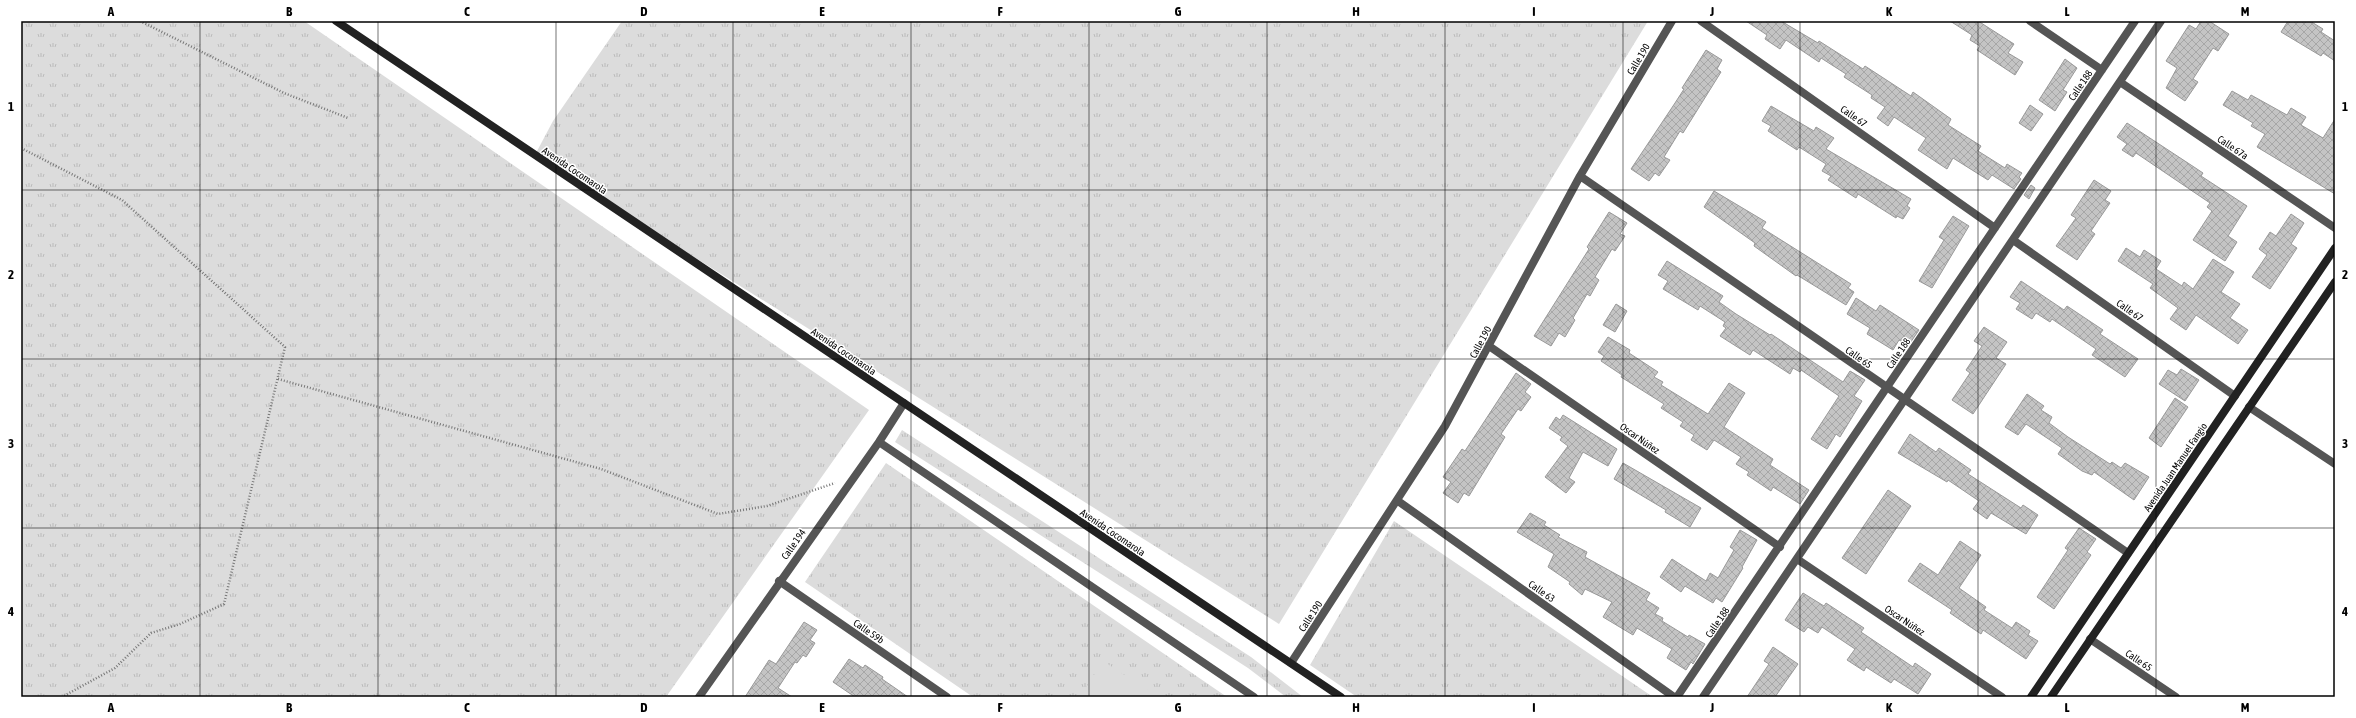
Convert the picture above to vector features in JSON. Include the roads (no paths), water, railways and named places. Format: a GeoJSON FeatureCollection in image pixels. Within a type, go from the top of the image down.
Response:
{"type":"FeatureCollection","features":[{"type":"Feature","properties":{"kind":"main road","name":"Avenida Cocomarola"},"geometry":{"type":"LineString","coordinates":[[336,21],[1341,697]]}},
{"type":"Feature","properties":{"kind":"main road","name":"Avenida Juan Manuel Fangio"},"geometry":{"type":"LineString","coordinates":[[2031,697],[2335,248]]}},
{"type":"Feature","properties":{"kind":"main road"},"geometry":{"type":"LineString","coordinates":[[2052,697],[2090,639],[2335,282]]}},
{"type":"Feature","properties":{"kind":"street","name":"Calle 190"},"geometry":{"type":"LineString","coordinates":[[1291,663],[1398,501],[1445,426],[1580,176],[1672,21]]}},
{"type":"Feature","properties":{"kind":"street","name":"Calle 67"},"geometry":{"type":"LineString","coordinates":[[1701,21],[1995,228]]}},
{"type":"Feature","properties":{"kind":"street"},"geometry":{"type":"LineString","coordinates":[[2030,21],[2102,70]]}},
{"type":"Feature","properties":{"kind":"street","name":"Calle 188"},"geometry":{"type":"LineString","coordinates":[[1677,697],[2135,21]]}},
{"type":"Feature","properties":{"kind":"street"},"geometry":{"type":"LineString","coordinates":[[1703,697],[2161,21]]}},
{"type":"Feature","properties":{"kind":"street","name":"Calle 67a"},"geometry":{"type":"LineString","coordinates":[[2120,82],[2335,228]]}},
{"type":"Feature","properties":{"kind":"street","name":"Calle 65"},"geometry":{"type":"LineString","coordinates":[[1580,176],[2128,553]]}},
{"type":"Feature","properties":{"kind":"street","name":"Calle 67"},"geometry":{"type":"LineString","coordinates":[[2012,240],[2235,396]]}},
{"type":"Feature","properties":{"kind":"street","name":"Oscar Núñez"},"geometry":{"type":"LineString","coordinates":[[1489,346],[1780,547]]}},
{"type":"Feature","properties":{"kind":"street","name":"Calle 194"},"geometry":{"type":"LineString","coordinates":[[699,697],[779,581],[879,442],[904,403]]}},
{"type":"Feature","properties":{"kind":"street"},"geometry":{"type":"LineString","coordinates":[[2249,407],[2335,464]]}},
{"type":"Feature","properties":{"kind":"street"},"geometry":{"type":"LineString","coordinates":[[879,442],[1254,697]]}},
{"type":"Feature","properties":{"kind":"street","name":"Calle 63"},"geometry":{"type":"LineString","coordinates":[[1398,501],[1674,697]]}},
{"type":"Feature","properties":{"kind":"street","name":"Oscar Núñez"},"geometry":{"type":"LineString","coordinates":[[1797,559],[2002,697]]}},
{"type":"Feature","properties":{"kind":"street","name":"Calle 59b"},"geometry":{"type":"LineString","coordinates":[[779,581],[947,697]]}},
{"type":"Feature","properties":{"kind":"street","name":"Calle 65"},"geometry":{"type":"LineString","coordinates":[[2090,639],[2176,697]]}}]}
